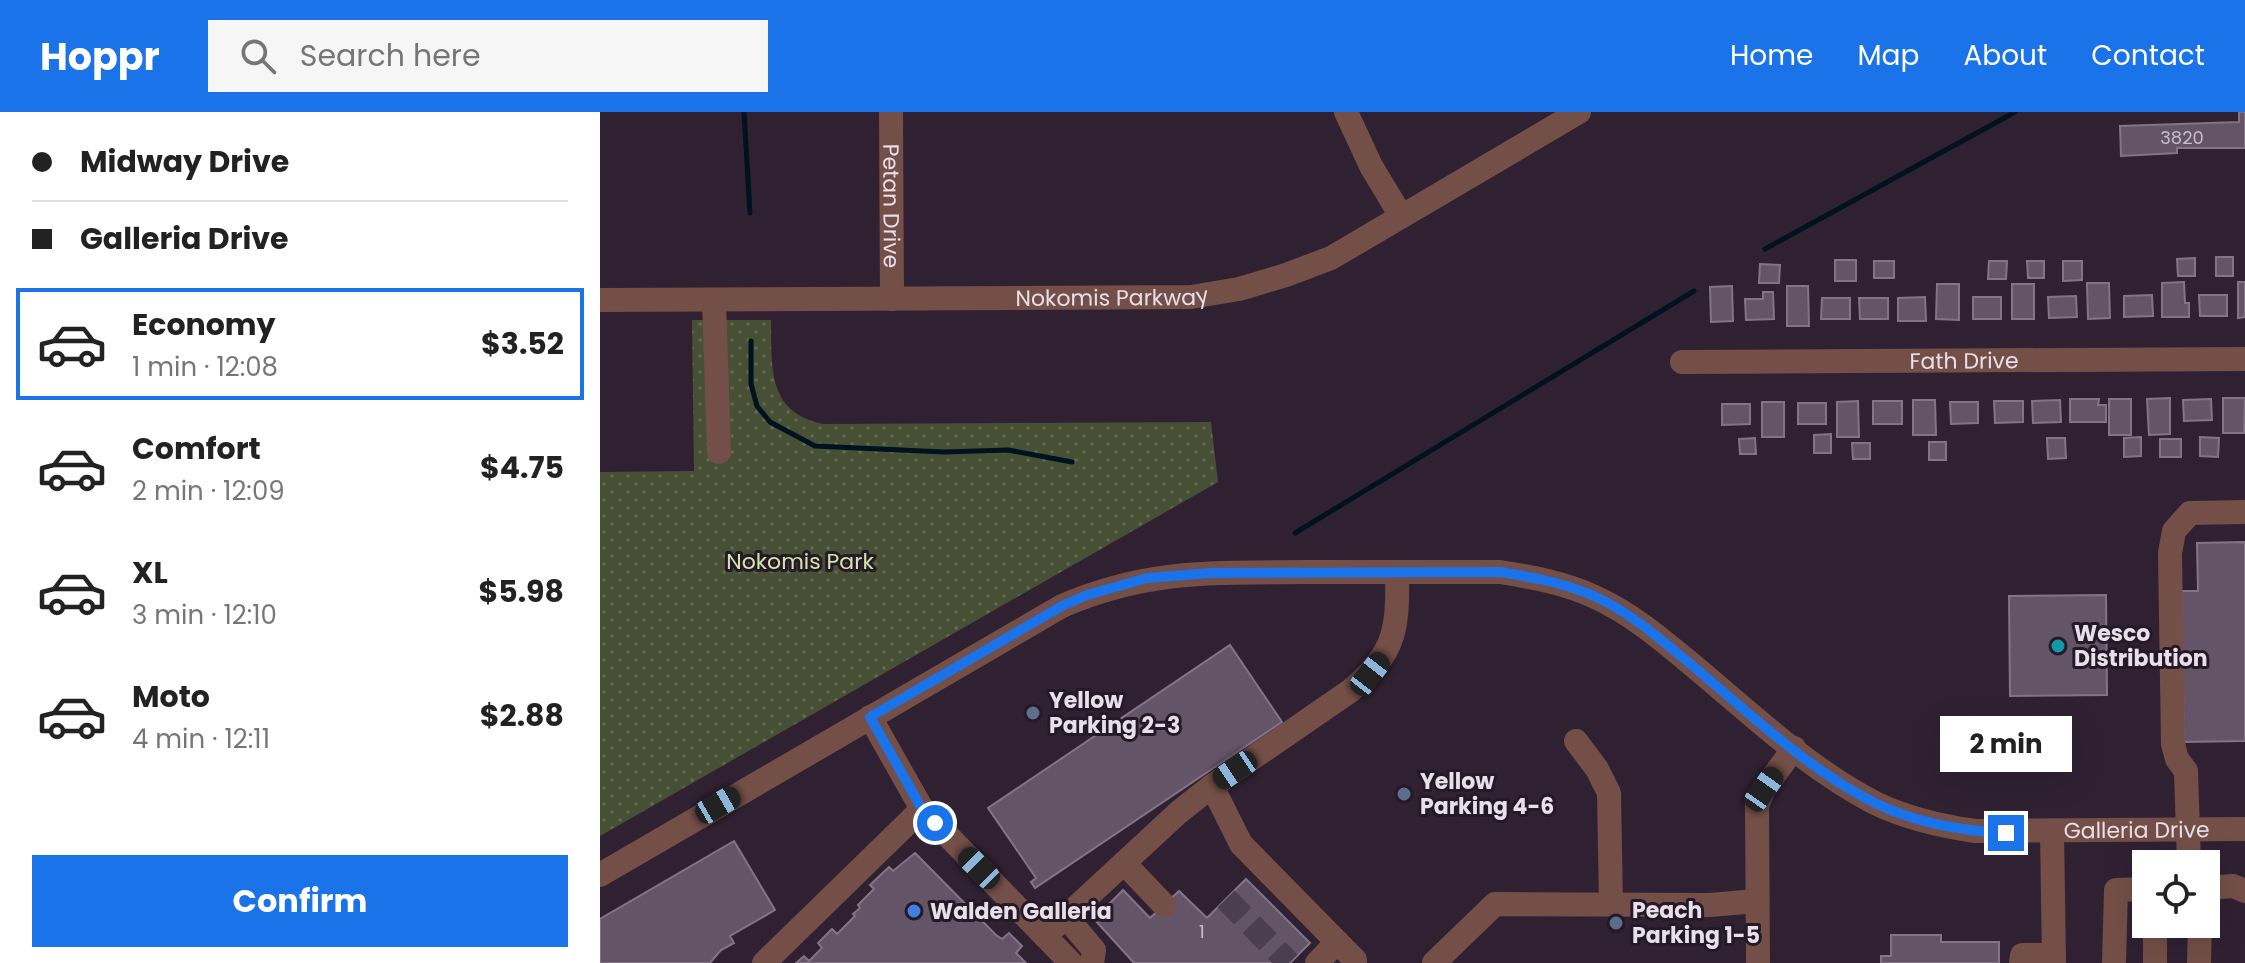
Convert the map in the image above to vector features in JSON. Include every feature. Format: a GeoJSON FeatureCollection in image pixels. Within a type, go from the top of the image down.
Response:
{"type":"FeatureCollection","features":[{"type":"Feature","properties":{"kind":"street","name":"Petan Drive"},"geometry":{"type":"LineString","coordinates":[[891,112],[892,299]]}},
{"type":"Feature","properties":{"kind":"street"},"geometry":{"type":"LineString","coordinates":[[1346,112],[1371,166],[1401,216]]}},
{"type":"Feature","properties":{"kind":"street","name":"Nokomis Parkway"},"geometry":{"type":"LineString","coordinates":[[600,300],[1191,297],[1239,289],[1331,258],[1579,112]]}},
{"type":"Feature","properties":{"kind":"street"},"geometry":{"type":"LineString","coordinates":[[714,300],[719,452]]}},
{"type":"Feature","properties":{"kind":"street","name":"Fath Drive"},"geometry":{"type":"LineString","coordinates":[[1682,362],[2245,359]]}},
{"type":"Feature","properties":{"kind":"street"},"geometry":{"type":"LineString","coordinates":[[2188,850],[2186,771],[2177,759],[2173,744],[2170,553],[2174,531],[2190,513],[2245,512]]}},
{"type":"Feature","properties":{"kind":"street"},"geometry":{"type":"LineString","coordinates":[[1045,936],[1179,812],[1370,674],[1385,654],[1397,621],[1397,572]]}},
{"type":"Feature","properties":{"kind":"street","name":"Galleria Drive"},"geometry":{"type":"LineString","coordinates":[[600,875],[1062,606],[1113,586],[1186,574],[1500,572],[1529,576],[1594,597],[1629,615],[1794,748],[1850,789],[1877,804],[1921,821],[1975,831],[2245,829]]}},
{"type":"Feature","properties":{"kind":"street"},"geometry":{"type":"LineString","coordinates":[[870,717],[922,809],[1071,963]]}},
{"type":"Feature","properties":{"kind":"street"},"geometry":{"type":"LineString","coordinates":[[1576,741],[1597,769],[1609,793],[1611,904]]}},
{"type":"Feature","properties":{"kind":"street"},"geometry":{"type":"LineString","coordinates":[[1758,963],[1757,806],[1764,789],[1794,748]]}},
{"type":"Feature","properties":{"kind":"street"},"geometry":{"type":"LineString","coordinates":[[1212,786],[1241,844],[1355,961]]}},
{"type":"Feature","properties":{"kind":"street"},"geometry":{"type":"LineString","coordinates":[[764,963],[922,809]]}},
{"type":"Feature","properties":{"kind":"street"},"geometry":{"type":"LineString","coordinates":[[2021,963],[2022,955],[2054,959],[2052,832]]}},
{"type":"Feature","properties":{"kind":"street"},"geometry":{"type":"LineString","coordinates":[[1124,863],[1164,905]]}},
{"type":"Feature","properties":{"kind":"street"},"geometry":{"type":"LineString","coordinates":[[2220,887],[2233,886],[2245,891]]}},
{"type":"Feature","properties":{"kind":"street"},"geometry":{"type":"LineString","coordinates":[[2114,963],[2116,890],[2132,889]]}},
{"type":"Feature","properties":{"kind":"street"},"geometry":{"type":"LineString","coordinates":[[1434,963],[1495,904],[1710,905],[1757,901]]}},
{"type":"Feature","properties":{"kind":"street"},"geometry":{"type":"LineString","coordinates":[[1066,917],[1094,950],[1092,963]]}},
{"type":"Feature","properties":{"kind":"street"},"geometry":{"type":"LineString","coordinates":[[2155,938],[2155,963]]}},
{"type":"Feature","properties":{"kind":"street"},"geometry":{"type":"LineString","coordinates":[[2199,963],[2200,938]]}},
{"type":"Feature","properties":{"kind":"street"},"geometry":{"type":"LineString","coordinates":[[1317,963],[1337,942]]}},
{"type":"Feature","properties":{"kind":"green space","name":"Nokomis Park"},"geometry":{"type":"Polygon","coordinates":[[[692,320],[771,320],[773,370],[782,398],[804,418],[823,424],[1211,422],[1218,482],[600,836],[600,472],[694,471],[692,320]]]}},
{"type":"Feature","properties":{"kind":"building"},"geometry":{"type":"Polygon","coordinates":[[[2239,112],[2245,112],[2245,148],[2177,148],[2177,153],[2121,156],[2120,126],[2239,122],[2239,112]]]}},
{"type":"Feature","properties":{"kind":"building"},"geometry":{"type":"Polygon","coordinates":[[[2216,257],[2233,257],[2233,276],[2216,276],[2216,257]]]}},
{"type":"Feature","properties":{"kind":"building"},"geometry":{"type":"Polygon","coordinates":[[[2195,258],[2195,276],[2178,276],[2177,259],[2195,258]]]}},
{"type":"Feature","properties":{"kind":"building"},"geometry":{"type":"Polygon","coordinates":[[[1835,260],[1856,260],[1856,281],[1835,281],[1835,260]]]}},
{"type":"Feature","properties":{"kind":"building"},"geometry":{"type":"Polygon","coordinates":[[[1874,261],[1894,261],[1894,278],[1874,278],[1874,261]]]}},
{"type":"Feature","properties":{"kind":"building"},"geometry":{"type":"Polygon","coordinates":[[[1989,261],[2007,261],[2006,279],[1988,279],[1989,261]]]}},
{"type":"Feature","properties":{"kind":"building"},"geometry":{"type":"Polygon","coordinates":[[[2027,261],[2044,261],[2044,278],[2028,278],[2027,261]]]}},
{"type":"Feature","properties":{"kind":"building"},"geometry":{"type":"Polygon","coordinates":[[[2063,261],[2082,261],[2082,280],[2063,281],[2063,261]]]}},
{"type":"Feature","properties":{"kind":"building"},"geometry":{"type":"Polygon","coordinates":[[[1760,264],[1780,265],[1779,283],[1759,283],[1760,264]]]}},
{"type":"Feature","properties":{"kind":"building"},"geometry":{"type":"Polygon","coordinates":[[[2184,282],[2189,317],[2162,317],[2162,283],[2184,282]]]}},
{"type":"Feature","properties":{"kind":"building"},"geometry":{"type":"Polygon","coordinates":[[[2238,282],[2245,282],[2245,317],[2238,318],[2238,282]]]}},
{"type":"Feature","properties":{"kind":"building"},"geometry":{"type":"Polygon","coordinates":[[[2087,283],[2109,283],[2110,318],[2088,319],[2087,283]]]}},
{"type":"Feature","properties":{"kind":"building"},"geometry":{"type":"Polygon","coordinates":[[[1937,284],[1959,284],[1959,320],[1936,319],[1937,284]]]}},
{"type":"Feature","properties":{"kind":"building"},"geometry":{"type":"Polygon","coordinates":[[[2012,284],[2034,284],[2034,319],[2012,319],[2012,284]]]}},
{"type":"Feature","properties":{"kind":"building"},"geometry":{"type":"Polygon","coordinates":[[[1732,286],[1733,321],[1711,322],[1710,287],[1732,286]]]}},
{"type":"Feature","properties":{"kind":"building"},"geometry":{"type":"Polygon","coordinates":[[[1787,286],[1808,286],[1809,326],[1787,326],[1787,286]]]}},
{"type":"Feature","properties":{"kind":"building"},"geometry":{"type":"Polygon","coordinates":[[[1763,292],[1773,292],[1774,319],[1746,320],[1745,299],[1763,299],[1763,292]]]}},
{"type":"Feature","properties":{"kind":"building"},"geometry":{"type":"Polygon","coordinates":[[[2152,295],[2153,316],[2124,317],[2124,296],[2152,295]]]}},
{"type":"Feature","properties":{"kind":"building"},"geometry":{"type":"Polygon","coordinates":[[[2199,295],[2227,295],[2227,316],[2200,316],[2199,295]]]}},
{"type":"Feature","properties":{"kind":"building"},"geometry":{"type":"Polygon","coordinates":[[[2076,296],[2077,317],[2049,318],[2048,297],[2076,296]]]}},
{"type":"Feature","properties":{"kind":"building"},"geometry":{"type":"Polygon","coordinates":[[[1925,297],[1926,321],[1898,321],[1898,298],[1925,297]]]}},
{"type":"Feature","properties":{"kind":"building"},"geometry":{"type":"Polygon","coordinates":[[[1973,297],[2001,297],[2001,319],[1973,319],[1973,297]]]}},
{"type":"Feature","properties":{"kind":"building"},"geometry":{"type":"Polygon","coordinates":[[[1822,298],[1850,298],[1850,319],[1821,319],[1822,298]]]}},
{"type":"Feature","properties":{"kind":"building"},"geometry":{"type":"Polygon","coordinates":[[[1859,298],[1888,298],[1888,319],[1860,319],[1859,298]]]}},
{"type":"Feature","properties":{"kind":"building"},"geometry":{"type":"Polygon","coordinates":[[[2170,398],[2170,434],[2149,435],[2147,399],[2170,398]]]}},
{"type":"Feature","properties":{"kind":"building"},"geometry":{"type":"Polygon","coordinates":[[[2223,398],[2245,398],[2244,433],[2223,433],[2223,398]]]}},
{"type":"Feature","properties":{"kind":"building"},"geometry":{"type":"Polygon","coordinates":[[[2070,399],[2099,399],[2098,405],[2106,405],[2106,422],[2070,422],[2070,399]]]}},
{"type":"Feature","properties":{"kind":"building"},"geometry":{"type":"Polygon","coordinates":[[[2109,399],[2131,399],[2131,435],[2109,435],[2109,399]]]}},
{"type":"Feature","properties":{"kind":"building"},"geometry":{"type":"Polygon","coordinates":[[[2211,399],[2212,420],[2184,421],[2183,400],[2211,399]]]}},
{"type":"Feature","properties":{"kind":"building"},"geometry":{"type":"Polygon","coordinates":[[[1913,400],[1935,400],[1936,435],[1913,435],[1913,400]]]}},
{"type":"Feature","properties":{"kind":"building"},"geometry":{"type":"Polygon","coordinates":[[[2060,400],[2061,422],[2033,423],[2032,401],[2060,400]]]}},
{"type":"Feature","properties":{"kind":"building"},"geometry":{"type":"Polygon","coordinates":[[[1858,401],[1859,437],[1837,437],[1837,402],[1858,401]]]}},
{"type":"Feature","properties":{"kind":"building"},"geometry":{"type":"Polygon","coordinates":[[[1873,401],[1902,401],[1902,424],[1873,424],[1873,401]]]}},
{"type":"Feature","properties":{"kind":"building"},"geometry":{"type":"Polygon","coordinates":[[[1994,401],[2023,401],[2023,422],[1995,423],[1994,401]]]}},
{"type":"Feature","properties":{"kind":"building"},"geometry":{"type":"Polygon","coordinates":[[[1762,402],[1784,402],[1784,437],[1762,437],[1762,402]]]}},
{"type":"Feature","properties":{"kind":"building"},"geometry":{"type":"Polygon","coordinates":[[[1950,402],[1978,402],[1978,423],[1951,424],[1950,402]]]}},
{"type":"Feature","properties":{"kind":"building"},"geometry":{"type":"Polygon","coordinates":[[[1798,403],[1826,403],[1826,424],[1798,424],[1798,403]]]}},
{"type":"Feature","properties":{"kind":"building"},"geometry":{"type":"Polygon","coordinates":[[[1722,404],[1750,404],[1750,424],[1722,425],[1722,404]]]}},
{"type":"Feature","properties":{"kind":"building"},"geometry":{"type":"Polygon","coordinates":[[[1831,434],[1831,453],[1814,453],[1814,435],[1831,434]]]}},
{"type":"Feature","properties":{"kind":"building"},"geometry":{"type":"Polygon","coordinates":[[[2141,437],[2141,456],[2124,457],[2124,438],[2141,437]]]}},
{"type":"Feature","properties":{"kind":"building"},"geometry":{"type":"Polygon","coordinates":[[[2200,437],[2219,438],[2218,457],[2200,456],[2200,437]]]}},
{"type":"Feature","properties":{"kind":"building"},"geometry":{"type":"Polygon","coordinates":[[[1755,438],[1756,454],[1740,454],[1739,439],[1755,438]]]}},
{"type":"Feature","properties":{"kind":"building"},"geometry":{"type":"Polygon","coordinates":[[[2047,438],[2065,438],[2066,458],[2048,459],[2047,438]]]}},
{"type":"Feature","properties":{"kind":"building"},"geometry":{"type":"Polygon","coordinates":[[[2160,439],[2181,439],[2181,457],[2160,457],[2160,439]]]}},
{"type":"Feature","properties":{"kind":"building"},"geometry":{"type":"Polygon","coordinates":[[[1929,442],[1946,442],[1946,460],[1929,460],[1929,442]]]}},
{"type":"Feature","properties":{"kind":"building"},"geometry":{"type":"Polygon","coordinates":[[[1852,443],[1870,443],[1870,459],[1853,459],[1852,443]]]}},
{"type":"Feature","properties":{"kind":"building"},"geometry":{"type":"Polygon","coordinates":[[[2245,542],[2245,741],[2184,742],[2181,591],[2198,591],[2197,543],[2245,542]]]}},
{"type":"Feature","properties":{"kind":"building","name":"Wesco Distribution"},"geometry":{"type":"Polygon","coordinates":[[[2106,595],[2107,695],[2010,696],[2009,596],[2106,595]]]}},
{"type":"Feature","properties":{"kind":"building"},"geometry":{"type":"Polygon","coordinates":[[[1230,645],[1282,722],[1035,888],[1031,882],[1036,878],[988,808],[1230,645]]]}},
{"type":"Feature","properties":{"kind":"building"},"geometry":{"type":"Polygon","coordinates":[[[734,841],[775,910],[730,936],[734,943],[721,950],[710,963],[600,963],[600,919],[734,841]]]}},
{"type":"Feature","properties":{"kind":"building","name":"Walden Galleria"},"geometry":{"type":"Polygon","coordinates":[[[915,853],[996,935],[1002,939],[1009,933],[1022,946],[1016,953],[1026,963],[796,963],[804,956],[809,961],[822,948],[818,943],[832,929],[837,934],[855,916],[853,914],[860,908],[858,905],[874,889],[870,885],[889,867],[893,871],[915,853]]]}},
{"type":"Feature","properties":{"kind":"building","name":"Walden Galleria"},"geometry":{"type":"Polygon","coordinates":[[[1246,879],[1310,943],[1290,963],[1134,963],[1094,919],[1123,890],[1150,918],[1179,891],[1207,918],[1246,879]]]}},
{"type":"Feature","properties":{"kind":"building"},"geometry":{"type":"Polygon","coordinates":[[[1891,935],[1941,935],[1941,942],[1999,942],[1999,963],[1881,963],[1881,956],[1891,956],[1891,935]]]}},
{"type":"Feature","properties":{"kind":"waterway"},"geometry":{"type":"LineString","coordinates":[[744,112],[750,213]]}},
{"type":"Feature","properties":{"kind":"waterway"},"geometry":{"type":"LineString","coordinates":[[1765,249],[2015,112]]}},
{"type":"Feature","properties":{"kind":"waterway"},"geometry":{"type":"LineString","coordinates":[[1295,533],[1694,291]]}},
{"type":"Feature","properties":{"kind":"waterway"},"geometry":{"type":"LineString","coordinates":[[751,341],[751,384],[757,406],[770,422],[815,446],[944,452],[1008,450],[1072,462]]}},
{"type":"Feature","properties":{"kind":"tunnel"},"geometry":{"type":"LineString","coordinates":[[1226,899],[1289,963]]}},
{"type":"Feature","properties":{"kind":"place","name":"Wesco Distribution"},"geometry":{"type":"Point","coordinates":[2058,646]}},
{"type":"Feature","properties":{"kind":"place","name":"Yellow Parking 2-3"},"geometry":{"type":"Point","coordinates":[1033,713]}},
{"type":"Feature","properties":{"kind":"place","name":"Yellow Parking 4-6"},"geometry":{"type":"Point","coordinates":[1404,794]}},
{"type":"Feature","properties":{"kind":"place","name":"Walden Galleria"},"geometry":{"type":"Point","coordinates":[914,911]}},
{"type":"Feature","properties":{"kind":"place","name":"Peach Parking 1-5"},"geometry":{"type":"Point","coordinates":[1616,923]}},
{"type":"Feature","properties":{"kind":"route"},"geometry":{"type":"LineString","coordinates":[[935,823],[922,809],[870,717],[1062,606],[1113,586],[1174,574],[1500,572],[1567,586],[1629,615],[1794,748],[1850,789],[1877,804],[1921,821],[2006,833]]}}]}
